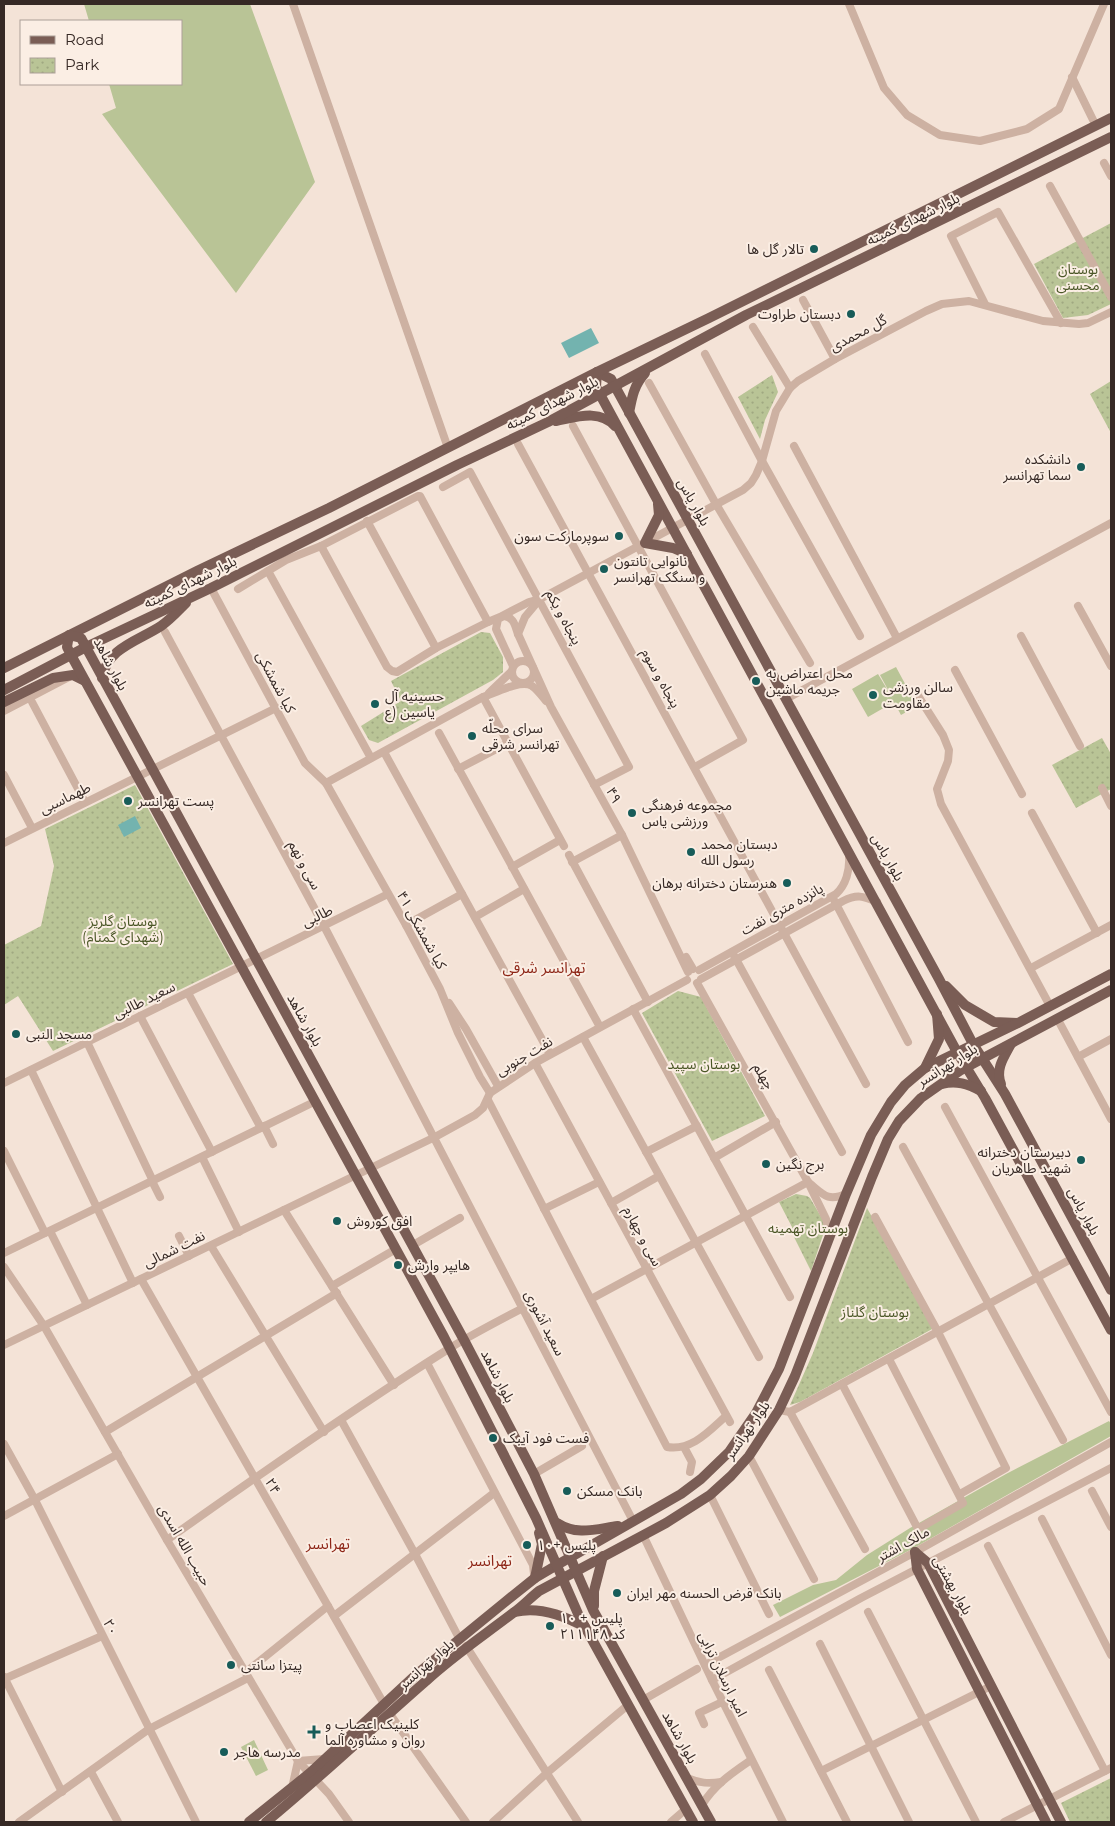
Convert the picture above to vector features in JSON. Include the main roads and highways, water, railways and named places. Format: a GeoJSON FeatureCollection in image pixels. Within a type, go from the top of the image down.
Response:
{"type":"FeatureCollection","features":[{"type":"Feature","properties":{"kind":"main road","name":"بلوار شهدای کمیته"},"geometry":{"type":"LineString","coordinates":[[4,668],[1111,118]]}},
{"type":"Feature","properties":{"kind":"main road","name":"بلوار شهدای کمیته"},"geometry":{"type":"LineString","coordinates":[[4,690],[86,647],[191,598],[458,465],[612,394],[651,367],[746,315],[1110,138]]}},
{"type":"Feature","properties":{"kind":"main road"},"geometry":{"type":"LineString","coordinates":[[629,413],[637,382],[651,367]]}},
{"type":"Feature","properties":{"kind":"main road","name":"بلوار یاس"},"geometry":{"type":"LineString","coordinates":[[597,372],[611,379],[973,1044],[1005,1094],[1111,1290]]}},
{"type":"Feature","properties":{"kind":"main road"},"geometry":{"type":"LineString","coordinates":[[597,372],[596,387],[957,1052],[1073,1258],[1111,1330]]}},
{"type":"Feature","properties":{"kind":"main road"},"geometry":{"type":"LineString","coordinates":[[548,422],[584,416],[602,416],[613,423],[621,432]]}},
{"type":"Feature","properties":{"kind":"main road"},"geometry":{"type":"LineString","coordinates":[[658,500],[659,515],[642,545],[673,548],[687,554]]}},
{"type":"Feature","properties":{"kind":"main road"},"geometry":{"type":"LineString","coordinates":[[102,678],[106,664],[115,654],[130,642],[161,626],[174,616],[191,598]]}},
{"type":"Feature","properties":{"kind":"main road"},"geometry":{"type":"LineString","coordinates":[[69,635],[67,647],[71,655],[450,1348],[536,1518],[579,1616],[694,1822]]}},
{"type":"Feature","properties":{"kind":"main road","name":"بلوار شاهد"},"geometry":{"type":"LineString","coordinates":[[69,635],[81,638],[413,1245],[534,1474],[594,1610],[711,1822]]}},
{"type":"Feature","properties":{"kind":"main road"},"geometry":{"type":"LineString","coordinates":[[4,702],[53,678],[73,675],[85,680]]}},
{"type":"Feature","properties":{"kind":"main road"},"geometry":{"type":"LineString","coordinates":[[770,707],[786,699]]}},
{"type":"Feature","properties":{"kind":"main road","name":"بلوار تهرانسر"},"geometry":{"type":"LineString","coordinates":[[266,1822],[384,1704],[459,1638],[535,1578],[681,1494],[717,1464],[738,1442],[779,1369],[846,1194],[876,1125],[905,1085],[922,1070],[1018,1023],[1111,974]]}},
{"type":"Feature","properties":{"kind":"main road"},"geometry":{"type":"LineString","coordinates":[[939,979],[965,1005],[981,1015],[994,1022],[1018,1023]]}},
{"type":"Feature","properties":{"kind":"main road","name":"بلوار تهرانسر"},"geometry":{"type":"LineString","coordinates":[[318,1770],[390,1714],[466,1646],[515,1612],[524,1602],[539,1591],[643,1535],[710,1496],[749,1456],[779,1410],[811,1337],[855,1218],[888,1140],[899,1121],[921,1098],[967,1067],[1111,990]]}},
{"type":"Feature","properties":{"kind":"main road"},"geometry":{"type":"LineString","coordinates":[[922,1070],[938,1039],[937,1014]]}},
{"type":"Feature","properties":{"kind":"main road"},"geometry":{"type":"LineString","coordinates":[[1005,1094],[998,1077],[1001,1062],[1011,1043]]}},
{"type":"Feature","properties":{"kind":"main road"},"geometry":{"type":"LineString","coordinates":[[922,1070],[935,1066],[941,1068],[944,1076],[937,1086]]}},
{"type":"Feature","properties":{"kind":"main road"},"geometry":{"type":"LineString","coordinates":[[937,1086],[955,1082],[968,1085],[981,1092]]}},
{"type":"Feature","properties":{"kind":"main road"},"geometry":{"type":"LineString","coordinates":[[535,1578],[542,1544],[536,1518]]}},
{"type":"Feature","properties":{"kind":"main road"},"geometry":{"type":"LineString","coordinates":[[556,1523],[566,1529],[588,1531],[628,1523]]}},
{"type":"Feature","properties":{"kind":"main road","name":"بلوار بهشتی"},"geometry":{"type":"LineString","coordinates":[[1046,1822],[917,1569],[915,1552],[928,1563],[1061,1822]]}},
{"type":"Feature","properties":{"kind":"main road"},"geometry":{"type":"LineString","coordinates":[[579,1616],[594,1610],[594,1591],[603,1556]]}},
{"type":"Feature","properties":{"kind":"main road"},"geometry":{"type":"LineString","coordinates":[[515,1612],[532,1610],[550,1612],[569,1618],[585,1627]]}},
{"type":"Feature","properties":{"kind":"main road","name":"بلوار تهرانسر"},"geometry":{"type":"LineString","coordinates":[[249,1822],[292,1788],[303,1785]]}},
{"type":"Feature","properties":{"kind":"water"},"geometry":{"type":"Polygon","coordinates":[[[591,328],[599,343],[569,358],[561,343],[591,328]]]}},
{"type":"Feature","properties":{"kind":"water"},"geometry":{"type":"Polygon","coordinates":[[[135,816],[141,828],[124,837],[118,825],[135,816]]]}},
{"type":"Feature","properties":{"kind":"place","name":"تالار گل ها"},"geometry":{"type":"Point","coordinates":[814,249]}},
{"type":"Feature","properties":{"kind":"place","name":"دبستان طراوت"},"geometry":{"type":"Point","coordinates":[851,314]}},
{"type":"Feature","properties":{"kind":"place","name":"دانشکده سما تهرانسر"},"geometry":{"type":"Point","coordinates":[1081,467]}},
{"type":"Feature","properties":{"kind":"place","name":"سوپرمارکت سون"},"geometry":{"type":"Point","coordinates":[619,536]}},
{"type":"Feature","properties":{"kind":"place","name":"نانوایی تانتون و سنگک تهرانسر"},"geometry":{"type":"Point","coordinates":[604,569]}},
{"type":"Feature","properties":{"kind":"place","name":"محل اعتراض به جریمه ماشین"},"geometry":{"type":"Point","coordinates":[756,681]}},
{"type":"Feature","properties":{"kind":"place","name":"سالن ورزشی مقاومت"},"geometry":{"type":"Point","coordinates":[873,695]}},
{"type":"Feature","properties":{"kind":"place","name":"حسینیه آل یاسین (ع"},"geometry":{"type":"Point","coordinates":[375,704]}},
{"type":"Feature","properties":{"kind":"place","name":"سرای محلّه تهرانسر شرقی"},"geometry":{"type":"Point","coordinates":[472,736]}},
{"type":"Feature","properties":{"kind":"place","name":"پست تهرانسر"},"geometry":{"type":"Point","coordinates":[128,801]}},
{"type":"Feature","properties":{"kind":"place","name":"مجموعه فرهنگی ورزشی یاس"},"geometry":{"type":"Point","coordinates":[632,813]}},
{"type":"Feature","properties":{"kind":"place","name":"دبستان محمد رسول الله"},"geometry":{"type":"Point","coordinates":[691,852]}},
{"type":"Feature","properties":{"kind":"place","name":"هنرستان دخترانه برهان"},"geometry":{"type":"Point","coordinates":[787,883]}},
{"type":"Feature","properties":{"kind":"place","name":"مسجد النبی"},"geometry":{"type":"Point","coordinates":[16,1034]}},
{"type":"Feature","properties":{"kind":"place","name":"دبیرستان دخترانه شهید طاهریان"},"geometry":{"type":"Point","coordinates":[1081,1160]}},
{"type":"Feature","properties":{"kind":"place","name":"برج نگین"},"geometry":{"type":"Point","coordinates":[766,1164]}},
{"type":"Feature","properties":{"kind":"place","name":"افق کوروش"},"geometry":{"type":"Point","coordinates":[337,1221]}},
{"type":"Feature","properties":{"kind":"place","name":"هایپر وارش"},"geometry":{"type":"Point","coordinates":[398,1265]}},
{"type":"Feature","properties":{"kind":"place","name":"فست فود آیبک"},"geometry":{"type":"Point","coordinates":[493,1438]}},
{"type":"Feature","properties":{"kind":"place","name":"بانک مسکن"},"geometry":{"type":"Point","coordinates":[567,1491]}},
{"type":"Feature","properties":{"kind":"place","name":"پلیس +۱۰"},"geometry":{"type":"Point","coordinates":[527,1545]}},
{"type":"Feature","properties":{"kind":"place","name":"بانک قرض الحسنه مهر ایران"},"geometry":{"type":"Point","coordinates":[617,1593]}},
{"type":"Feature","properties":{"kind":"place","name":"پلیس + ۱۰ کد ۲۱۱۱۴۸"},"geometry":{"type":"Point","coordinates":[550,1626]}},
{"type":"Feature","properties":{"kind":"place","name":"پیتزا سانتی"},"geometry":{"type":"Point","coordinates":[231,1665]}},
{"type":"Feature","properties":{"kind":"place","name":"کلینیک اعصاب و روان و مشاوره آلما"},"geometry":{"type":"Point","coordinates":[314,1732]}},
{"type":"Feature","properties":{"kind":"place","name":"مدرسه هاجر"},"geometry":{"type":"Point","coordinates":[224,1752]}},
{"type":"Feature","properties":{"kind":"district","name":"تهرانسر شرقی"},"geometry":{"type":"Point","coordinates":[544,967]}},
{"type":"Feature","properties":{"kind":"district","name":"تهرانسر"},"geometry":{"type":"Point","coordinates":[328,1543]}},
{"type":"Feature","properties":{"kind":"district","name":"تهرانسر"},"geometry":{"type":"Point","coordinates":[490,1560]}},
{"type":"Feature","properties":{"kind":"park label","name":"بوستان محسنی"},"geometry":{"type":"Point","coordinates":[1078,278]}},
{"type":"Feature","properties":{"kind":"park label","name":"بوستان گلریز (شهدای گمنام)"},"geometry":{"type":"Point","coordinates":[123,930]}},
{"type":"Feature","properties":{"kind":"park label","name":"بوستان سپید"},"geometry":{"type":"Point","coordinates":[704,1064]}},
{"type":"Feature","properties":{"kind":"park label","name":"بوستان تهمینه"},"geometry":{"type":"Point","coordinates":[808,1228]}},
{"type":"Feature","properties":{"kind":"park label","name":"بوستان گلناز"},"geometry":{"type":"Point","coordinates":[875,1312]}}]}
